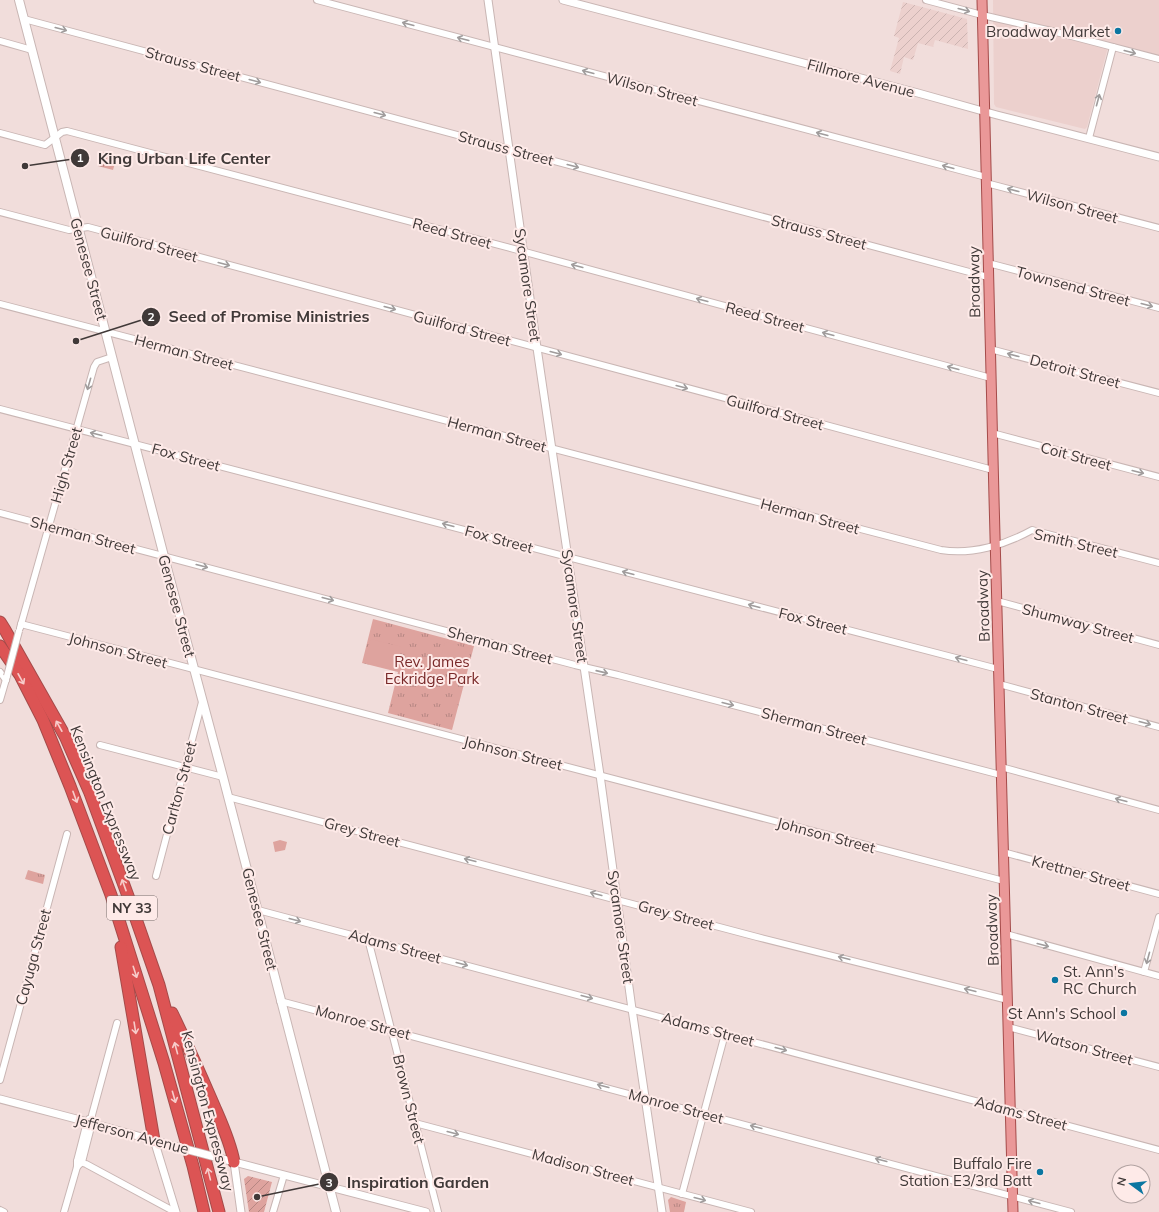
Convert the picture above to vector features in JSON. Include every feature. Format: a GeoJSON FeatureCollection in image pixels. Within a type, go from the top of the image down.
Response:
{"type":"FeatureCollection","features":[{"type":"Feature","properties":{"kind":"highway","name":"Kensington Expressway"},"geometry":{"type":"LineString","coordinates":[[0,622],[65,736],[90,793],[160,985],[219,1212]]}},
{"type":"Feature","properties":{"kind":"highway","name":"Kensington Expressway"},"geometry":{"type":"LineString","coordinates":[[0,646],[20,675],[43,720],[70,786],[111,895],[164,1063],[189,1151],[204,1212]]}},
{"type":"Feature","properties":{"kind":"highway"},"geometry":{"type":"LineString","coordinates":[[111,895],[120,937],[154,1140]]}},
{"type":"Feature","properties":{"kind":"highway"},"geometry":{"type":"LineString","coordinates":[[160,985],[225,1131],[234,1162]]}},
{"type":"Feature","properties":{"kind":"main road","name":"Genesee Street"},"geometry":{"type":"LineString","coordinates":[[19,0],[336,1212]]}},
{"type":"Feature","properties":{"kind":"main road","name":"Broadway"},"geometry":{"type":"LineString","coordinates":[[982,0],[1013,1212]]}},
{"type":"Feature","properties":{"kind":"street","name":"Wilson Street"},"geometry":{"type":"LineString","coordinates":[[317,0],[1159,228]]}},
{"type":"Feature","properties":{"kind":"street","name":"Sycamore Street"},"geometry":{"type":"LineString","coordinates":[[488,0],[662,1212]]}},
{"type":"Feature","properties":{"kind":"street","name":"Fillmore Avenue"},"geometry":{"type":"LineString","coordinates":[[563,0],[1159,157]]}},
{"type":"Feature","properties":{"kind":"street"},"geometry":{"type":"LineString","coordinates":[[926,0],[1056,32],[1159,60]]}},
{"type":"Feature","properties":{"kind":"street","name":"Strauss Street"},"geometry":{"type":"LineString","coordinates":[[24,19],[988,277]]}},
{"type":"Feature","properties":{"kind":"street"},"geometry":{"type":"LineString","coordinates":[[0,41],[32,50]]}},
{"type":"Feature","properties":{"kind":"street"},"geometry":{"type":"LineString","coordinates":[[1088,138],[1113,47]]}},
{"type":"Feature","properties":{"kind":"street","name":"Reed Street"},"geometry":{"type":"LineString","coordinates":[[0,133],[45,145],[62,132],[67,132],[524,252],[991,378]]}},
{"type":"Feature","properties":{"kind":"street","name":"Guilford Street"},"geometry":{"type":"LineString","coordinates":[[0,212],[69,230],[88,227],[993,470]]}},
{"type":"Feature","properties":{"kind":"street","name":"Townsend Street"},"geometry":{"type":"LineString","coordinates":[[988,263],[1159,308]]}},
{"type":"Feature","properties":{"kind":"street","name":"Herman Street"},"geometry":{"type":"LineString","coordinates":[[0,304],[941,550],[961,551],[980,549],[995,545]]}},
{"type":"Feature","properties":{"kind":"street","name":"Detroit Street"},"geometry":{"type":"LineString","coordinates":[[990,349],[1159,393]]}},
{"type":"Feature","properties":{"kind":"street","name":"High Street"},"geometry":{"type":"LineString","coordinates":[[0,700],[95,364],[112,357]]}},
{"type":"Feature","properties":{"kind":"street","name":"Fox Street"},"geometry":{"type":"LineString","coordinates":[[0,409],[998,669]]}},
{"type":"Feature","properties":{"kind":"street","name":"Coit Street"},"geometry":{"type":"LineString","coordinates":[[992,433],[1159,477]]}},
{"type":"Feature","properties":{"kind":"street","name":"Sherman Street"},"geometry":{"type":"LineString","coordinates":[[0,514],[584,668],[626,677],[1159,810]]}},
{"type":"Feature","properties":{"kind":"street","name":"Smith Street"},"geometry":{"type":"LineString","coordinates":[[995,545],[1009,541],[1032,530],[1159,563]]}},
{"type":"Feature","properties":{"kind":"street","name":"Shumway Street"},"geometry":{"type":"LineString","coordinates":[[997,601],[1159,645]]}},
{"type":"Feature","properties":{"kind":"street","name":"Johnson Street"},"geometry":{"type":"LineString","coordinates":[[21,624],[1004,881]]}},
{"type":"Feature","properties":{"kind":"street"},"geometry":{"type":"LineString","coordinates":[[0,672],[6,678]]}},
{"type":"Feature","properties":{"kind":"street","name":"Stanton Street"},"geometry":{"type":"LineString","coordinates":[[999,684],[1159,727]]}},
{"type":"Feature","properties":{"kind":"street","name":"Carlton Street"},"geometry":{"type":"LineString","coordinates":[[156,876],[202,700]]}},
{"type":"Feature","properties":{"kind":"street"},"geometry":{"type":"LineString","coordinates":[[100,745],[223,777]]}},
{"type":"Feature","properties":{"kind":"street","name":"Grey Street"},"geometry":{"type":"LineString","coordinates":[[228,797],[757,937],[1008,1000]]}},
{"type":"Feature","properties":{"kind":"street","name":"Cayuga Street"},"geometry":{"type":"LineString","coordinates":[[0,1080],[67,834]]}},
{"type":"Feature","properties":{"kind":"street","name":"Krettner Street"},"geometry":{"type":"LineString","coordinates":[[1004,852],[1159,894]]}},
{"type":"Feature","properties":{"kind":"street","name":"Adams Street"},"geometry":{"type":"LineString","coordinates":[[258,910],[1159,1150]]}},
{"type":"Feature","properties":{"kind":"street"},"geometry":{"type":"LineString","coordinates":[[1144,972],[1159,917]]}},
{"type":"Feature","properties":{"kind":"street"},"geometry":{"type":"LineString","coordinates":[[1006,934],[1159,976]]}},
{"type":"Feature","properties":{"kind":"street","name":"Brown Street"},"geometry":{"type":"LineString","coordinates":[[368,939],[438,1212]]}},
{"type":"Feature","properties":{"kind":"street","name":"Monroe Street"},"geometry":{"type":"LineString","coordinates":[[280,1001],[1072,1212]]}},
{"type":"Feature","properties":{"kind":"street"},"geometry":{"type":"LineString","coordinates":[[64,1212],[79,1163],[117,1023]]}},
{"type":"Feature","properties":{"kind":"street","name":"Watson Street"},"geometry":{"type":"LineString","coordinates":[[1008,1027],[1159,1067]]}},
{"type":"Feature","properties":{"kind":"street"},"geometry":{"type":"LineString","coordinates":[[682,1194],[725,1034]]}},
{"type":"Feature","properties":{"kind":"street","name":"Jefferson Avenue"},"geometry":{"type":"LineString","coordinates":[[0,1099],[90,1120],[174,1146],[426,1212]]}},
{"type":"Feature","properties":{"kind":"street","name":"Madison Street"},"geometry":{"type":"LineString","coordinates":[[415,1123],[751,1212]]}},
{"type":"Feature","properties":{"kind":"street"},"geometry":{"type":"LineString","coordinates":[[154,1140],[176,1212]]}},
{"type":"Feature","properties":{"kind":"street"},"geometry":{"type":"LineString","coordinates":[[234,1162],[242,1212]]}},
{"type":"Feature","properties":{"kind":"street"},"geometry":{"type":"LineString","coordinates":[[79,1163],[176,1212]]}},
{"type":"Feature","properties":{"kind":"street"},"geometry":{"type":"LineString","coordinates":[[273,1212],[284,1175]]}},
{"type":"Feature","properties":{"kind":"street"},"geometry":{"type":"LineString","coordinates":[[0,1210],[4,1212]]}},
{"type":"Feature","properties":{"kind":"shaded area"},"geometry":{"type":"Polygon","coordinates":[[[993,0],[1159,0],[1159,56],[1109,43],[1087,127],[1085,129],[996,107],[994,104],[993,0]]]}},
{"type":"Feature","properties":{"kind":"shaded area"},"geometry":{"type":"Polygon","coordinates":[[[903,2],[967,19],[968,49],[935,40],[933,47],[918,43],[913,60],[904,57],[900,74],[890,71],[899,38],[894,36],[903,2]]]}},
{"type":"Feature","properties":{"kind":"green space"},"geometry":{"type":"Polygon","coordinates":[[[102,152],[117,156],[113,170],[98,166],[102,152]]]}},
{"type":"Feature","properties":{"kind":"green space","name":"Rev. James Eckridge Park"},"geometry":{"type":"Polygon","coordinates":[[[373,619],[474,646],[452,730],[388,713],[398,672],[362,663],[373,619]]]}},
{"type":"Feature","properties":{"kind":"green space"},"geometry":{"type":"Polygon","coordinates":[[[371,639],[402,647],[395,670],[365,662],[371,639]]]}},
{"type":"Feature","properties":{"kind":"green space"},"geometry":{"type":"Polygon","coordinates":[[[445,642],[467,648],[463,662],[441,656],[445,642]]]}},
{"type":"Feature","properties":{"kind":"green space"},"geometry":{"type":"Polygon","coordinates":[[[280,840],[287,842],[285,850],[275,852],[273,842],[280,840]]]}},
{"type":"Feature","properties":{"kind":"green space"},"geometry":{"type":"Polygon","coordinates":[[[28,870],[45,875],[43,884],[25,879],[28,870]]]}},
{"type":"Feature","properties":{"kind":"green space"},"geometry":{"type":"Polygon","coordinates":[[[248,1176],[272,1182],[264,1212],[249,1212],[244,1179],[248,1176]]]}},
{"type":"Feature","properties":{"kind":"green space"},"geometry":{"type":"Polygon","coordinates":[[[671,1197],[686,1202],[684,1212],[670,1212],[668,1200],[671,1197]]]}},
{"type":"Feature","properties":{"kind":"place","name":"Broadway Market"},"geometry":{"type":"Point","coordinates":[1118,31]}},
{"type":"Feature","properties":{"kind":"place","name":"King Urban Life Center"},"geometry":{"type":"Point","coordinates":[25,166]}},
{"type":"Feature","properties":{"kind":"place","name":"Seed of Promise Ministries"},"geometry":{"type":"Point","coordinates":[76,341]}},
{"type":"Feature","properties":{"kind":"place","name":"St. Ann's RC Church"},"geometry":{"type":"Point","coordinates":[1055,980]}},
{"type":"Feature","properties":{"kind":"place","name":"St Ann's School"},"geometry":{"type":"Point","coordinates":[1124,1013]}},
{"type":"Feature","properties":{"kind":"place","name":"Buffalo Fire Station E3/3rd Batt"},"geometry":{"type":"Point","coordinates":[1040,1172]}},
{"type":"Feature","properties":{"kind":"place","name":"Inspiration Garden"},"geometry":{"type":"Point","coordinates":[257,1197]}}]}
